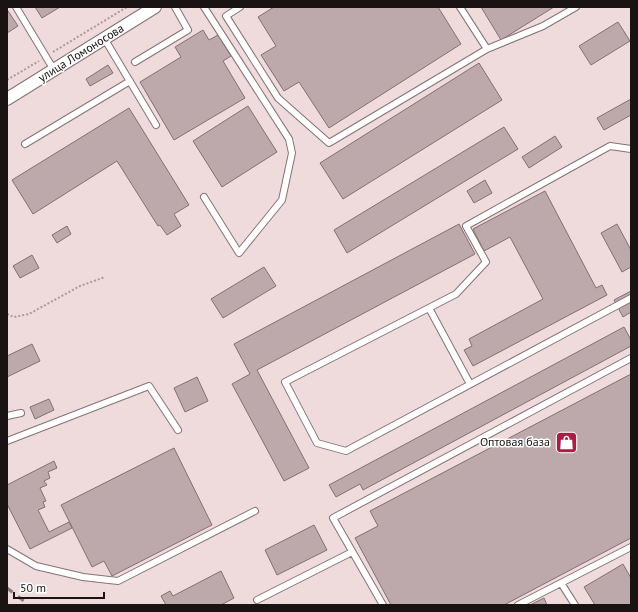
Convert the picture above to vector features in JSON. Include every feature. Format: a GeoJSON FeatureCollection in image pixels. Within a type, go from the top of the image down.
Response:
{"type":"FeatureCollection","features":[{"type":"Feature","properties":{"kind":"street","name":"улица Ломоносова"},"geometry":{"type":"LineString","coordinates":[[7,100],[155,7]]}},
{"type":"Feature","properties":{"kind":"lane"},"geometry":{"type":"LineString","coordinates":[[16,7],[54,70]]}},
{"type":"Feature","properties":{"kind":"lane"},"geometry":{"type":"LineString","coordinates":[[135,62],[188,30],[175,7]]}},
{"type":"Feature","properties":{"kind":"lane"},"geometry":{"type":"LineString","coordinates":[[204,7],[289,138],[292,153],[282,200],[240,253],[204,197]]}},
{"type":"Feature","properties":{"kind":"lane"},"geometry":{"type":"LineString","coordinates":[[240,7],[226,16],[278,98],[329,143],[487,49],[543,26],[576,7]]}},
{"type":"Feature","properties":{"kind":"lane"},"geometry":{"type":"LineString","coordinates":[[460,7],[487,49]]}},
{"type":"Feature","properties":{"kind":"lane"},"geometry":{"type":"LineString","coordinates":[[104,38],[156,126]]}},
{"type":"Feature","properties":{"kind":"lane"},"geometry":{"type":"LineString","coordinates":[[46,57],[54,70]]}},
{"type":"Feature","properties":{"kind":"lane"},"geometry":{"type":"LineString","coordinates":[[25,144],[130,82]]}},
{"type":"Feature","properties":{"kind":"lane"},"geometry":{"type":"LineString","coordinates":[[631,149],[610,146],[466,226],[486,262],[456,294],[285,382],[317,443],[346,451],[631,298]]}},
{"type":"Feature","properties":{"kind":"lane"},"geometry":{"type":"LineString","coordinates":[[429,308],[470,384]]}},
{"type":"Feature","properties":{"kind":"lane"},"geometry":{"type":"LineString","coordinates":[[383,605],[334,518],[631,358]]}},
{"type":"Feature","properties":{"kind":"lane"},"geometry":{"type":"LineString","coordinates":[[7,441],[149,386],[178,430]]}},
{"type":"Feature","properties":{"kind":"lane"},"geometry":{"type":"LineString","coordinates":[[7,416],[21,413]]}},
{"type":"Feature","properties":{"kind":"lane"},"geometry":{"type":"LineString","coordinates":[[7,548],[36,566],[83,577],[118,581],[255,511]]}},
{"type":"Feature","properties":{"kind":"lane"},"geometry":{"type":"LineString","coordinates":[[518,605],[631,547]]}},
{"type":"Feature","properties":{"kind":"lane"},"geometry":{"type":"LineString","coordinates":[[257,600],[352,552]]}},
{"type":"Feature","properties":{"kind":"lane"},"geometry":{"type":"LineString","coordinates":[[562,583],[575,605]]}},
{"type":"Feature","properties":{"kind":"path"},"geometry":{"type":"LineString","coordinates":[[7,80],[127,7]]}},
{"type":"Feature","properties":{"kind":"path"},"geometry":{"type":"LineString","coordinates":[[7,314],[14,318],[29,314],[80,286],[105,277]]}},
{"type":"Feature","properties":{"kind":"building"},"geometry":{"type":"Polygon","coordinates":[[[35,7],[60,7],[42,18],[35,7]]]}},
{"type":"Feature","properties":{"kind":"building"},"geometry":{"type":"Polygon","coordinates":[[[274,7],[438,7],[461,44],[329,128],[299,82],[284,91],[261,55],[276,46],[258,17],[274,7]]]}},
{"type":"Feature","properties":{"kind":"building"},"geometry":{"type":"Polygon","coordinates":[[[481,7],[554,7],[501,40],[481,7]]]}},
{"type":"Feature","properties":{"kind":"building"},"geometry":{"type":"Polygon","coordinates":[[[7,11],[18,26],[7,33],[7,11]]]}},
{"type":"Feature","properties":{"kind":"building"},"geometry":{"type":"Polygon","coordinates":[[[618,22],[630,41],[591,65],[579,46],[618,22]]]}},
{"type":"Feature","properties":{"kind":"building"},"geometry":{"type":"Polygon","coordinates":[[[203,30],[209,40],[218,35],[231,56],[223,61],[245,98],[174,140],[140,82],[181,57],[175,47],[203,30]]]}},
{"type":"Feature","properties":{"kind":"building"},"geometry":{"type":"Polygon","coordinates":[[[479,63],[502,100],[343,199],[320,163],[479,63]]]}},
{"type":"Feature","properties":{"kind":"building"},"geometry":{"type":"Polygon","coordinates":[[[108,65],[113,73],[90,86],[86,79],[108,65]]]}},
{"type":"Feature","properties":{"kind":"building"},"geometry":{"type":"Polygon","coordinates":[[[631,99],[631,115],[604,130],[597,118],[631,99]]]}},
{"type":"Feature","properties":{"kind":"building"},"geometry":{"type":"Polygon","coordinates":[[[248,106],[277,152],[222,187],[193,141],[248,106]]]}},
{"type":"Feature","properties":{"kind":"building"},"geometry":{"type":"Polygon","coordinates":[[[129,108],[189,205],[174,214],[181,226],[167,235],[160,225],[158,226],[117,161],[33,214],[12,180],[129,108]]]}},
{"type":"Feature","properties":{"kind":"building"},"geometry":{"type":"Polygon","coordinates":[[[504,127],[518,149],[347,253],[334,230],[504,127]]]}},
{"type":"Feature","properties":{"kind":"building"},"geometry":{"type":"Polygon","coordinates":[[[555,136],[562,147],[529,168],[522,157],[555,136]]]}},
{"type":"Feature","properties":{"kind":"building"},"geometry":{"type":"Polygon","coordinates":[[[485,180],[492,193],[474,203],[467,191],[485,180]]]}},
{"type":"Feature","properties":{"kind":"building"},"geometry":{"type":"Polygon","coordinates":[[[545,191],[596,288],[602,285],[607,295],[473,366],[464,350],[472,346],[469,339],[543,299],[510,237],[484,251],[473,229],[545,191]]]}},
{"type":"Feature","properties":{"kind":"building"},"geometry":{"type":"Polygon","coordinates":[[[459,224],[475,254],[257,370],[309,468],[284,481],[232,384],[250,374],[234,344],[459,224]]]}},
{"type":"Feature","properties":{"kind":"building"},"geometry":{"type":"Polygon","coordinates":[[[617,224],[631,250],[631,267],[622,272],[601,233],[617,224]]]}},
{"type":"Feature","properties":{"kind":"building"},"geometry":{"type":"Polygon","coordinates":[[[67,226],[71,234],[57,243],[52,235],[67,226]]]}},
{"type":"Feature","properties":{"kind":"building"},"geometry":{"type":"Polygon","coordinates":[[[32,255],[39,268],[20,278],[13,266],[32,255]]]}},
{"type":"Feature","properties":{"kind":"building"},"geometry":{"type":"Polygon","coordinates":[[[264,267],[276,286],[223,318],[211,299],[264,267]]]}},
{"type":"Feature","properties":{"kind":"building"},"geometry":{"type":"Polygon","coordinates":[[[631,291],[631,312],[623,317],[614,300],[631,291]]]}},
{"type":"Feature","properties":{"kind":"building"},"geometry":{"type":"Polygon","coordinates":[[[624,327],[631,340],[631,346],[363,490],[360,484],[336,497],[329,485],[624,327]]]}},
{"type":"Feature","properties":{"kind":"building"},"geometry":{"type":"Polygon","coordinates":[[[32,344],[40,361],[7,377],[7,356],[32,344]]]}},
{"type":"Feature","properties":{"kind":"building","name":"Оптовая база"},"geometry":{"type":"Polygon","coordinates":[[[631,374],[631,538],[504,605],[391,605],[355,538],[378,526],[370,511],[631,374]]]}},
{"type":"Feature","properties":{"kind":"building"},"geometry":{"type":"Polygon","coordinates":[[[197,377],[208,401],[185,412],[174,388],[197,377]]]}},
{"type":"Feature","properties":{"kind":"building"},"geometry":{"type":"Polygon","coordinates":[[[49,399],[54,410],[35,419],[30,407],[49,399]]]}},
{"type":"Feature","properties":{"kind":"building"},"geometry":{"type":"Polygon","coordinates":[[[174,448],[212,525],[112,576],[104,561],[92,567],[61,505],[174,448]]]}},
{"type":"Feature","properties":{"kind":"building"},"geometry":{"type":"Polygon","coordinates":[[[54,461],[57,468],[48,472],[50,478],[44,481],[47,485],[40,488],[46,501],[43,502],[45,507],[38,510],[49,532],[69,522],[72,528],[30,549],[7,504],[7,485],[54,461]]]}},
{"type":"Feature","properties":{"kind":"building"},"geometry":{"type":"Polygon","coordinates":[[[314,525],[327,550],[277,575],[265,550],[314,525]]]}},
{"type":"Feature","properties":{"kind":"building"},"geometry":{"type":"Polygon","coordinates":[[[623,564],[631,578],[631,605],[595,605],[584,587],[623,564]]]}},
{"type":"Feature","properties":{"kind":"building"},"geometry":{"type":"Polygon","coordinates":[[[221,571],[234,598],[221,605],[166,605],[161,596],[170,591],[173,596],[221,571]]]}},
{"type":"Feature","properties":{"kind":"building"},"geometry":{"type":"Polygon","coordinates":[[[544,598],[547,605],[530,605],[544,598]]]}},
{"type":"Feature","properties":{"kind":"railway"},"geometry":{"type":"LineString","coordinates":[[7,588],[29,605]]}},
{"type":"Feature","properties":{"kind":"place","name":"Оптовая база"},"geometry":{"type":"Point","coordinates":[566,442]}}]}
